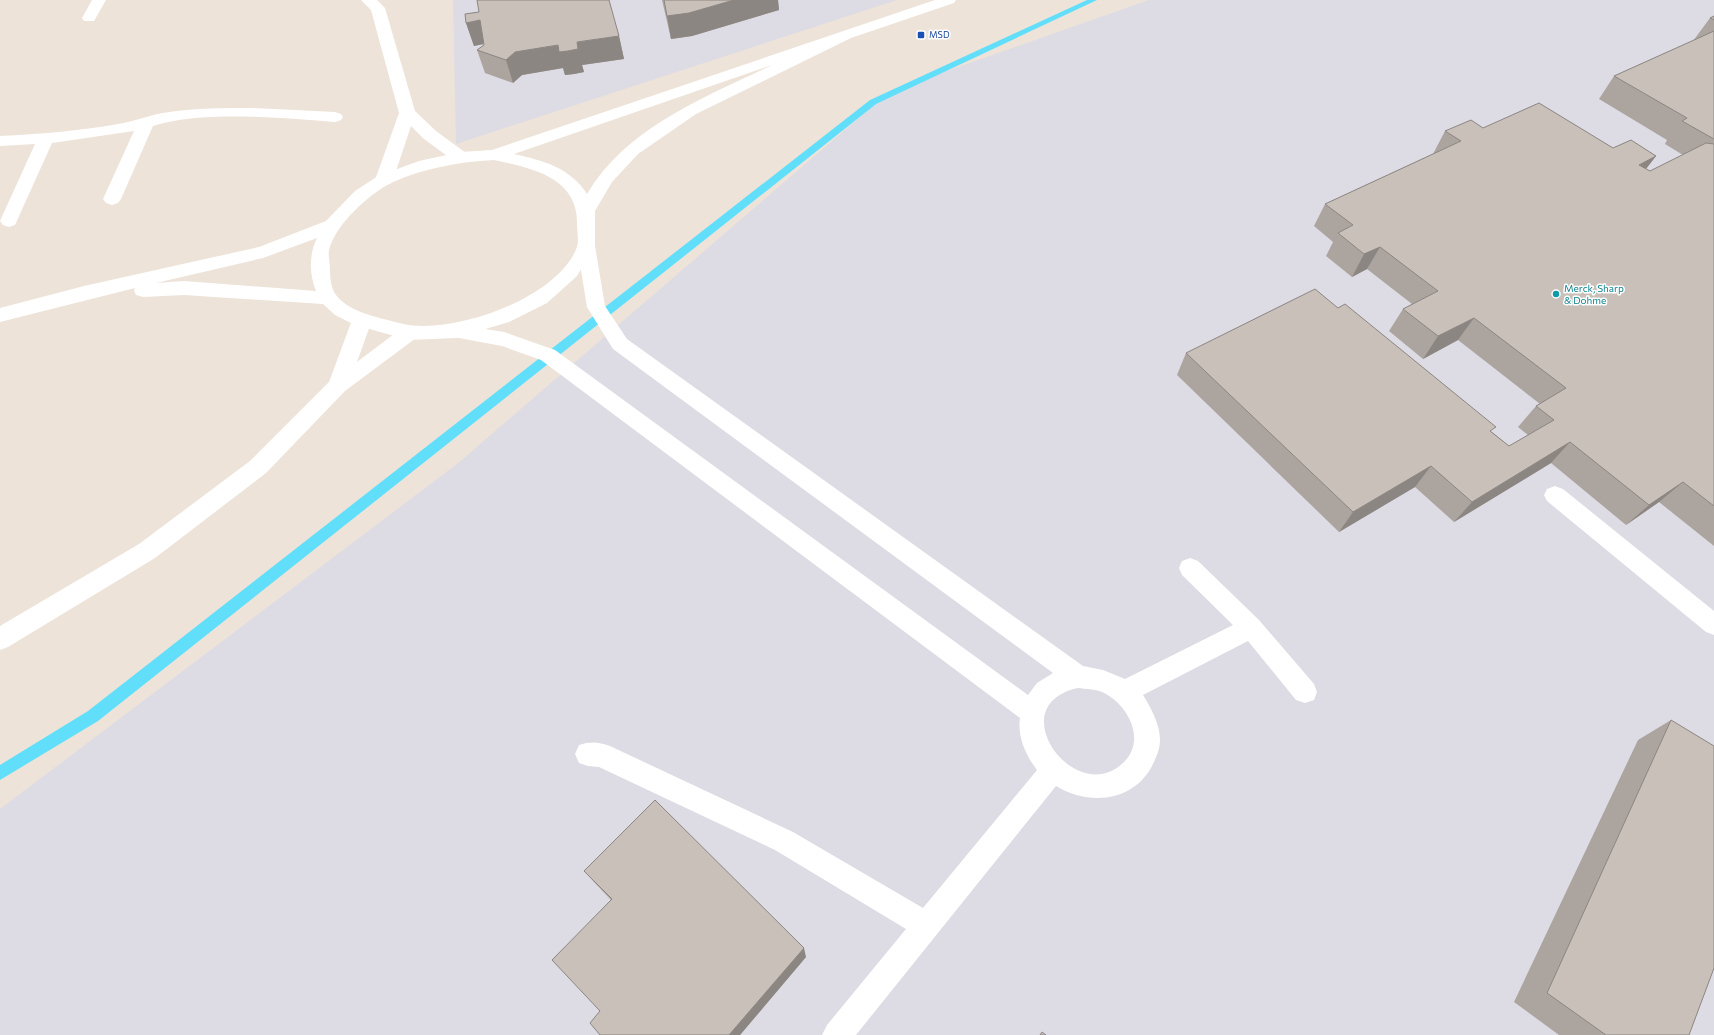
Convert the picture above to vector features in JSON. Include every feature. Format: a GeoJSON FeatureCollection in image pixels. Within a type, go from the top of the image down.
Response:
{"type":"FeatureCollection","features":[{"type":"Feature","properties":{"kind":"main road"},"geometry":{"type":"LineString","coordinates":[[89,18],[99,0]]}},
{"type":"Feature","properties":{"kind":"main road"},"geometry":{"type":"LineString","coordinates":[[949,0],[494,154],[460,156],[419,166],[384,180],[361,195],[332,225],[320,250],[321,281],[328,298],[342,310],[362,320],[409,332],[455,331],[504,339],[548,355],[1032,713]]}},
{"type":"Feature","properties":{"kind":"main road"},"geometry":{"type":"LineString","coordinates":[[376,3],[407,112],[430,135],[460,156]]}},
{"type":"Feature","properties":{"kind":"main road"},"geometry":{"type":"LineString","coordinates":[[586,211],[605,179],[632,150],[690,111],[845,36]]}},
{"type":"Feature","properties":{"kind":"main road"},"geometry":{"type":"LineString","coordinates":[[0,141],[46,137],[146,123],[166,118],[214,113],[269,112],[335,117]]}},
{"type":"Feature","properties":{"kind":"main road"},"geometry":{"type":"LineString","coordinates":[[384,180],[407,112]]}},
{"type":"Feature","properties":{"kind":"main road"},"geometry":{"type":"LineString","coordinates":[[112,199],[146,123]]}},
{"type":"Feature","properties":{"kind":"main road"},"geometry":{"type":"LineString","coordinates":[[9,221],[46,137]]}},
{"type":"Feature","properties":{"kind":"main road"},"geometry":{"type":"LineString","coordinates":[[494,154],[531,163],[556,173],[575,190],[586,211],[586,246],[596,307],[620,344],[1078,677]]}},
{"type":"Feature","properties":{"kind":"main road"},"geometry":{"type":"LineString","coordinates":[[0,315],[84,293],[263,252],[332,225]]}},
{"type":"Feature","properties":{"kind":"main road"},"geometry":{"type":"LineString","coordinates":[[455,331],[502,317],[540,298],[571,272],[586,246]]}},
{"type":"Feature","properties":{"kind":"main road"},"geometry":{"type":"LineString","coordinates":[[84,293],[184,288],[328,298]]}},
{"type":"Feature","properties":{"kind":"main road"},"geometry":{"type":"LineString","coordinates":[[338,386],[362,320]]}},
{"type":"Feature","properties":{"kind":"main road"},"geometry":{"type":"LineString","coordinates":[[0,639],[147,551],[258,467],[338,386],[409,332]]}},
{"type":"Feature","properties":{"kind":"main road"},"geometry":{"type":"LineString","coordinates":[[1555,495],[1714,625]]}},
{"type":"Feature","properties":{"kind":"main road"},"geometry":{"type":"LineString","coordinates":[[1190,568],[1251,627],[1305,692]]}},
{"type":"Feature","properties":{"kind":"main road"},"geometry":{"type":"LineString","coordinates":[[1124,692],[1251,627]]}},
{"type":"Feature","properties":{"kind":"main road"},"geometry":{"type":"LineString","coordinates":[[1078,677],[1094,678],[1110,683],[1124,692],[1137,705],[1145,721],[1148,739],[1145,755],[1137,770],[1123,780],[1107,786],[1088,786],[1076,782],[1053,770],[1042,758],[1034,743],[1031,728],[1032,713],[1038,699],[1049,688],[1062,680],[1078,677]]}},
{"type":"Feature","properties":{"kind":"main road"},"geometry":{"type":"LineString","coordinates":[[588,754],[601,755],[784,841],[926,925]]}},
{"type":"Feature","properties":{"kind":"main road"},"geometry":{"type":"LineString","coordinates":[[837,1035],[1053,770]]}},
{"type":"Feature","properties":{"kind":"shaded area"},"geometry":{"type":"Polygon","coordinates":[[[453,0],[897,0],[456,144],[453,0]]]}},
{"type":"Feature","properties":{"kind":"shaded area"},"geometry":{"type":"Polygon","coordinates":[[[1149,0],[1714,0],[1714,1035],[0,1035],[0,809],[457,464],[890,91],[1149,0]]]}},
{"type":"Feature","properties":{"kind":"building"},"geometry":{"type":"Polygon","coordinates":[[[477,0],[609,0],[619,36],[577,42],[578,49],[568,51],[559,52],[558,45],[515,52],[506,60],[477,50],[484,45],[480,20],[466,23],[465,14],[479,12],[477,0]]]}},
{"type":"Feature","properties":{"kind":"building"},"geometry":{"type":"Polygon","coordinates":[[[664,0],[734,0],[689,13],[667,16],[664,0]]]}},
{"type":"Feature","properties":{"kind":"building"},"geometry":{"type":"Polygon","coordinates":[[[1714,31],[1714,139],[1682,121],[1687,118],[1614,76],[1714,31]]]}},
{"type":"Feature","properties":{"kind":"building","name":"Merck, Sharp & Dohme"},"geometry":{"type":"Polygon","coordinates":[[[1539,103],[1613,148],[1631,140],[1656,156],[1639,165],[1650,171],[1706,143],[1714,144],[1714,506],[1683,482],[1649,505],[1570,442],[1472,502],[1431,466],[1353,512],[1186,353],[1315,289],[1338,308],[1345,304],[1496,427],[1490,431],[1509,446],[1554,420],[1536,406],[1566,388],[1474,318],[1438,336],[1403,309],[1438,291],[1380,247],[1364,254],[1338,233],[1353,225],[1325,204],[1461,141],[1445,131],[1471,120],[1483,128],[1539,103]]]}},
{"type":"Feature","properties":{"kind":"building"},"geometry":{"type":"Polygon","coordinates":[[[1671,720],[1714,746],[1714,968],[1689,1035],[1606,1035],[1547,993],[1671,720]]]}},
{"type":"Feature","properties":{"kind":"building"},"geometry":{"type":"Polygon","coordinates":[[[655,800],[804,948],[729,1035],[600,1035],[590,1023],[600,1011],[552,960],[612,899],[584,871],[655,800]]]}},
{"type":"Feature","properties":{"kind":"waterway"},"geometry":{"type":"LineString","coordinates":[[0,773],[93,716],[873,102],[1093,0]]}},
{"type":"Feature","properties":{"kind":"place","name":"MSD"},"geometry":{"type":"Point","coordinates":[921,35]}},
{"type":"Feature","properties":{"kind":"place","name":"Merck, Sharp & Dohme"},"geometry":{"type":"Point","coordinates":[1556,294]}}]}
